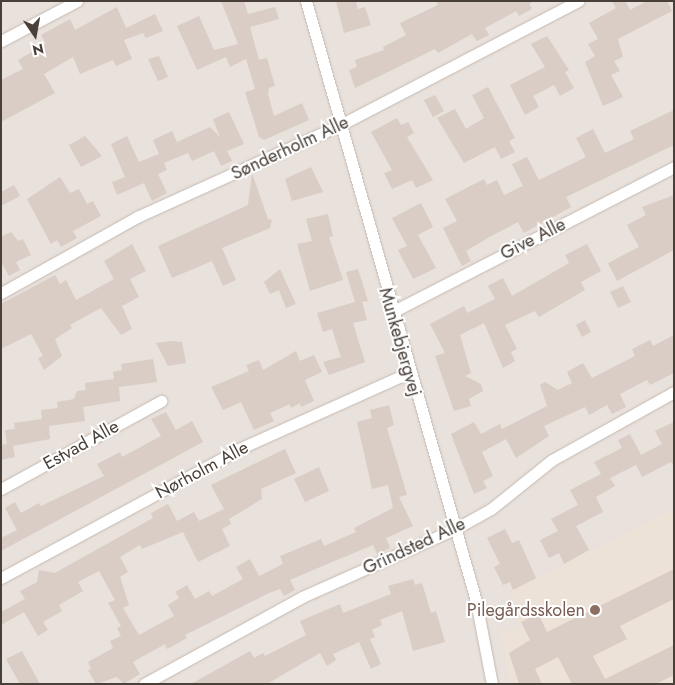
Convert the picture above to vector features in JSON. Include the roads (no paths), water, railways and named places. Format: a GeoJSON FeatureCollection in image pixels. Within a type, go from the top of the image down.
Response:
{"type":"FeatureCollection","features":[{"type":"Feature","properties":{"kind":"street"},"geometry":{"type":"LineString","coordinates":[[1,41],[77,1]]}},
{"type":"Feature","properties":{"kind":"street","name":"Munkebjergvej"},"geometry":{"type":"LineString","coordinates":[[306,1],[338,126],[408,373],[476,601],[492,684]]}},
{"type":"Feature","properties":{"kind":"street","name":"Sønderholm Alle"},"geometry":{"type":"LineString","coordinates":[[1,293],[138,217],[338,126],[578,1]]}},
{"type":"Feature","properties":{"kind":"street","name":"Give Alle"},"geometry":{"type":"LineString","coordinates":[[392,312],[674,167]]}},
{"type":"Feature","properties":{"kind":"street","name":"Nørholm Alle"},"geometry":{"type":"LineString","coordinates":[[1,578],[241,448],[408,373]]}},
{"type":"Feature","properties":{"kind":"street","name":"Grindsted Alle"},"geometry":{"type":"LineString","coordinates":[[144,684],[302,597],[455,529],[491,509],[552,460],[674,392]]}},
{"type":"Feature","properties":{"kind":"street","name":"Estvad Alle"},"geometry":{"type":"LineString","coordinates":[[1,489],[161,401]]}},
{"type":"Feature","properties":{"kind":"place","name":"Pilegårdsskolen"},"geometry":{"type":"Point","coordinates":[595,610]}}]}
